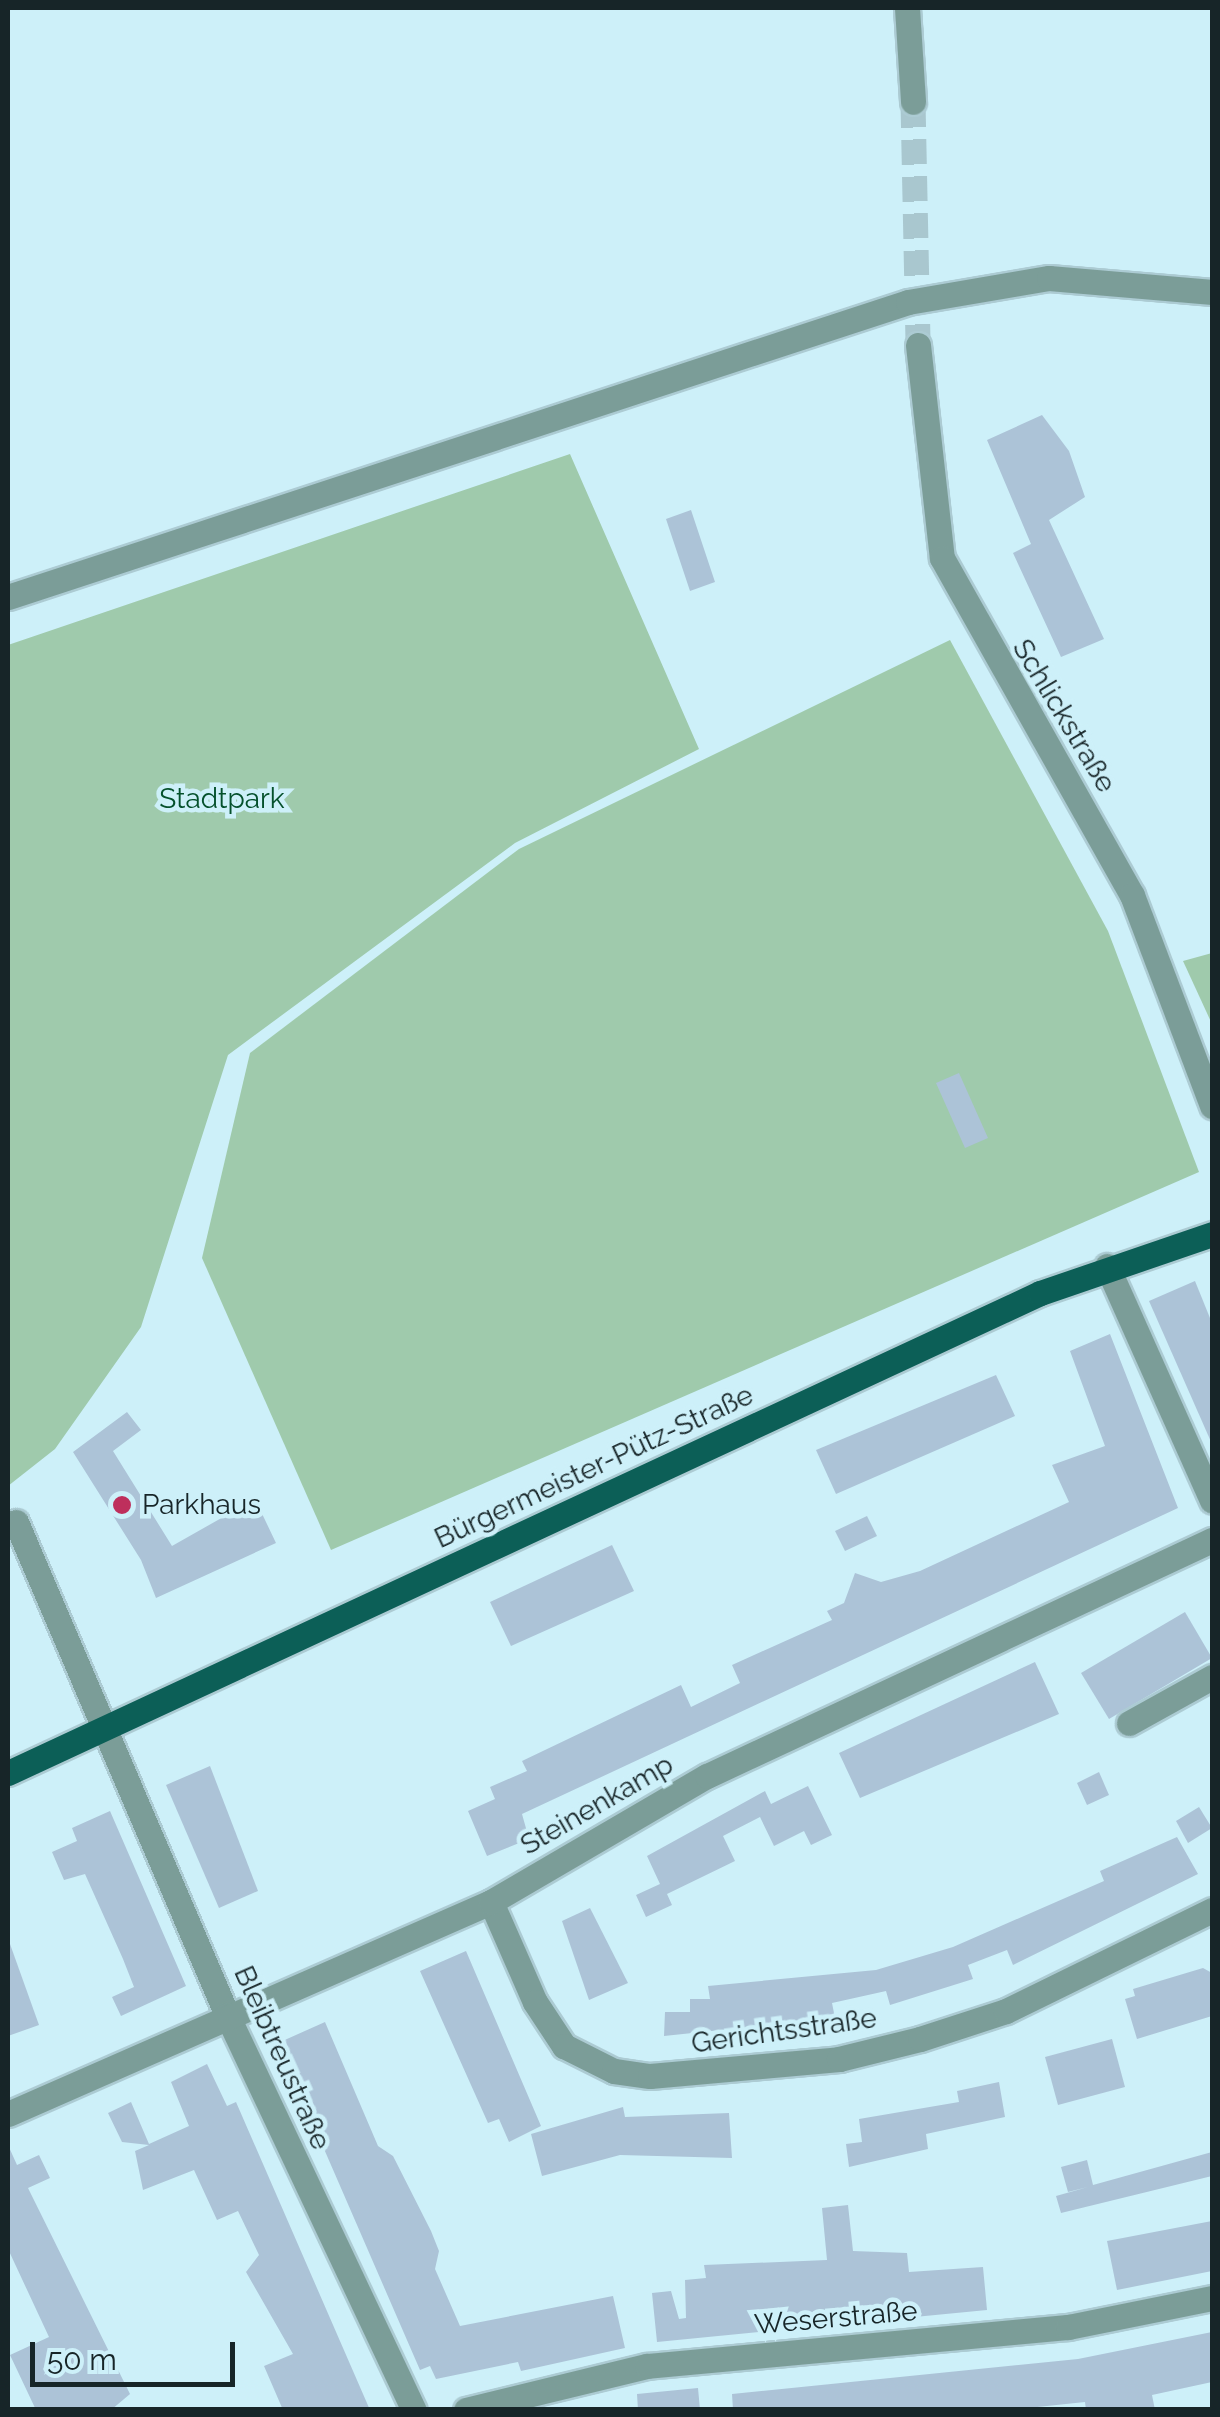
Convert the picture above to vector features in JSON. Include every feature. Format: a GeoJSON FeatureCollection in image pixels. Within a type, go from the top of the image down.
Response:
{"type":"FeatureCollection","features":[{"type":"Feature","properties":{"kind":"main road","name":"Bürgermeister-Pütz-Straße"},"geometry":{"type":"LineString","coordinates":[[8,1772],[1107,1266],[1212,1234]]}},
{"type":"Feature","properties":{"kind":"street"},"geometry":{"type":"LineString","coordinates":[[906,8],[914,102]]}},
{"type":"Feature","properties":{"kind":"street"},"geometry":{"type":"LineString","coordinates":[[8,597],[908,302],[1048,278],[1212,292]]}},
{"type":"Feature","properties":{"kind":"street","name":"Schlickstraße"},"geometry":{"type":"LineString","coordinates":[[918,346],[942,558],[1132,895],[1212,1106]]}},
{"type":"Feature","properties":{"kind":"street"},"geometry":{"type":"LineString","coordinates":[[1107,1266],[1212,1501]]}},
{"type":"Feature","properties":{"kind":"street","name":"Bleibtreustraße"},"geometry":{"type":"LineString","coordinates":[[16,1522],[110,1725],[227,2014],[414,2410]]}},
{"type":"Feature","properties":{"kind":"street","name":"Steinenkamp"},"geometry":{"type":"LineString","coordinates":[[8,2114],[227,2014],[492,1902],[707,1776],[1212,1540]]}},
{"type":"Feature","properties":{"kind":"street"},"geometry":{"type":"LineString","coordinates":[[1129,1723],[1212,1676]]}},
{"type":"Feature","properties":{"kind":"street","name":"Gerichtsstraße"},"geometry":{"type":"LineString","coordinates":[[492,1902],[534,2002],[564,2046],[614,2072],[650,2076],[839,2059],[920,2038],[1006,2012],[1212,1910]]}},
{"type":"Feature","properties":{"kind":"street","name":"Weserstraße"},"geometry":{"type":"LineString","coordinates":[[466,2410],[567,2397],[646,2366],[1068,2327],[1212,2298]]}},
{"type":"Feature","properties":{"kind":"green space","name":"Stadtpark"},"geometry":{"type":"Polygon","coordinates":[[[570,454],[699,749],[515,843],[228,1055],[141,1327],[55,1449],[8,1486],[8,645],[570,454]]]}},
{"type":"Feature","properties":{"kind":"green space"},"geometry":{"type":"Polygon","coordinates":[[[950,640],[1108,931],[1199,1172],[331,1550],[202,1258],[250,1053],[519,849],[950,640]]]}},
{"type":"Feature","properties":{"kind":"green space"},"geometry":{"type":"Polygon","coordinates":[[[1212,953],[1212,1024],[1183,961],[1212,953]]]}},
{"type":"Feature","properties":{"kind":"building"},"geometry":{"type":"Polygon","coordinates":[[[1042,415],[1069,451],[1085,497],[1049,520],[1104,639],[1061,657],[1013,553],[1031,544],[987,440],[1042,415]]]}},
{"type":"Feature","properties":{"kind":"building"},"geometry":{"type":"Polygon","coordinates":[[[691,510],[715,582],[690,591],[666,519],[691,510]]]}},
{"type":"Feature","properties":{"kind":"building"},"geometry":{"type":"Polygon","coordinates":[[[959,1073],[988,1138],[965,1148],[936,1083],[959,1073]]]}},
{"type":"Feature","properties":{"kind":"building"},"geometry":{"type":"Polygon","coordinates":[[[1195,1281],[1212,1323],[1212,1444],[1149,1301],[1195,1281]]]}},
{"type":"Feature","properties":{"kind":"building"},"geometry":{"type":"Polygon","coordinates":[[[1110,1334],[1178,1508],[522,1814],[529,1839],[487,1856],[468,1811],[495,1799],[490,1787],[527,1771],[522,1761],[681,1685],[691,1707],[740,1683],[732,1665],[832,1620],[827,1611],[844,1603],[855,1573],[881,1582],[920,1571],[1069,1502],[1052,1465],[1105,1446],[1070,1351],[1110,1334]]]}},
{"type":"Feature","properties":{"kind":"building"},"geometry":{"type":"Polygon","coordinates":[[[996,1375],[1015,1416],[836,1494],[816,1450],[996,1375]]]}},
{"type":"Feature","properties":{"kind":"building","name":"Parkhaus"},"geometry":{"type":"Polygon","coordinates":[[[127,1412],[141,1430],[113,1451],[172,1546],[255,1499],[276,1543],[156,1598],[141,1560],[73,1452],[127,1412]]]}},
{"type":"Feature","properties":{"kind":"building"},"geometry":{"type":"Polygon","coordinates":[[[867,1516],[877,1536],[845,1551],[835,1531],[867,1516]]]}},
{"type":"Feature","properties":{"kind":"building"},"geometry":{"type":"Polygon","coordinates":[[[612,1545],[634,1591],[511,1646],[490,1602],[612,1545]]]}},
{"type":"Feature","properties":{"kind":"building"},"geometry":{"type":"Polygon","coordinates":[[[1185,1612],[1212,1658],[1109,1719],[1081,1673],[1185,1612]]]}},
{"type":"Feature","properties":{"kind":"building"},"geometry":{"type":"Polygon","coordinates":[[[1035,1662],[1059,1714],[860,1798],[839,1753],[1035,1662]]]}},
{"type":"Feature","properties":{"kind":"building"},"geometry":{"type":"Polygon","coordinates":[[[210,1766],[258,1891],[219,1908],[166,1785],[210,1766]]]}},
{"type":"Feature","properties":{"kind":"building"},"geometry":{"type":"Polygon","coordinates":[[[1099,1772],[1109,1795],[1087,1805],[1077,1783],[1099,1772]]]}},
{"type":"Feature","properties":{"kind":"building"},"geometry":{"type":"Polygon","coordinates":[[[808,1786],[832,1835],[811,1845],[804,1831],[774,1846],[760,1817],[723,1836],[735,1861],[667,1894],[672,1905],[646,1917],[636,1895],[660,1884],[647,1856],[765,1791],[771,1804],[808,1786]]]}},
{"type":"Feature","properties":{"kind":"building"},"geometry":{"type":"Polygon","coordinates":[[[1199,1807],[1212,1828],[1188,1843],[1176,1821],[1199,1807]]]}},
{"type":"Feature","properties":{"kind":"building"},"geometry":{"type":"Polygon","coordinates":[[[110,1811],[186,1986],[121,2016],[112,1997],[134,1987],[123,1959],[85,1874],[64,1880],[52,1852],[77,1841],[72,1828],[110,1811]]]}},
{"type":"Feature","properties":{"kind":"building"},"geometry":{"type":"Polygon","coordinates":[[[1177,1837],[1198,1874],[1013,1965],[1007,1950],[968,1965],[973,1979],[890,2005],[886,1991],[832,2003],[835,2018],[664,2036],[665,2012],[690,2012],[690,1999],[710,1999],[708,1986],[876,1970],[953,1947],[1104,1881],[1100,1871],[1177,1837]]]}},
{"type":"Feature","properties":{"kind":"building"},"geometry":{"type":"Polygon","coordinates":[[[590,1908],[628,1983],[589,2000],[562,1921],[590,1908]]]}},
{"type":"Feature","properties":{"kind":"building"},"geometry":{"type":"Polygon","coordinates":[[[8,1945],[39,2025],[8,2036],[8,1945]]]}},
{"type":"Feature","properties":{"kind":"building"},"geometry":{"type":"Polygon","coordinates":[[[466,1951],[541,2126],[509,2142],[499,2119],[488,2123],[420,1971],[466,1951]]]}},
{"type":"Feature","properties":{"kind":"building"},"geometry":{"type":"Polygon","coordinates":[[[1203,1968],[1212,1973],[1212,2016],[1137,2039],[1125,1999],[1135,1996],[1133,1989],[1203,1968]]]}},
{"type":"Feature","properties":{"kind":"building"},"geometry":{"type":"Polygon","coordinates":[[[325,2022],[378,2146],[393,2156],[431,2231],[439,2251],[435,2269],[460,2326],[613,2296],[625,2348],[521,2371],[518,2362],[436,2379],[430,2366],[420,2370],[278,2043],[325,2022]]]}},
{"type":"Feature","properties":{"kind":"building"},"geometry":{"type":"Polygon","coordinates":[[[1112,2039],[1125,2087],[1058,2105],[1045,2057],[1112,2039]]]}},
{"type":"Feature","properties":{"kind":"building"},"geometry":{"type":"Polygon","coordinates":[[[207,2064],[227,2106],[236,2102],[370,2410],[283,2410],[264,2366],[293,2354],[246,2272],[259,2255],[238,2211],[217,2220],[194,2170],[143,2190],[135,2151],[149,2145],[122,2142],[108,2113],[131,2102],[149,2144],[189,2126],[171,2082],[207,2064]]]}},
{"type":"Feature","properties":{"kind":"building"},"geometry":{"type":"Polygon","coordinates":[[[999,2082],[1005,2117],[926,2134],[928,2149],[849,2167],[846,2144],[862,2142],[859,2119],[959,2102],[957,2091],[999,2082]]]}},
{"type":"Feature","properties":{"kind":"building"},"geometry":{"type":"Polygon","coordinates":[[[623,2107],[625,2117],[729,2113],[732,2158],[620,2155],[542,2176],[531,2134],[623,2107]]]}},
{"type":"Feature","properties":{"kind":"building"},"geometry":{"type":"Polygon","coordinates":[[[8,2145],[17,2165],[39,2155],[50,2178],[28,2188],[130,2394],[111,2410],[36,2410],[10,2355],[49,2337],[8,2249],[8,2145]]]}},
{"type":"Feature","properties":{"kind":"building"},"geometry":{"type":"Polygon","coordinates":[[[1212,2152],[1212,2176],[1061,2213],[1056,2196],[1088,2187],[1068,2192],[1061,2167],[1087,2160],[1093,2185],[1212,2152]]]}},
{"type":"Feature","properties":{"kind":"building"},"geometry":{"type":"Polygon","coordinates":[[[848,2205],[853,2251],[907,2253],[909,2272],[983,2267],[987,2310],[657,2342],[652,2293],[671,2291],[679,2319],[686,2318],[685,2280],[706,2278],[704,2265],[827,2260],[822,2208],[848,2205]]]}},
{"type":"Feature","properties":{"kind":"building"},"geometry":{"type":"Polygon","coordinates":[[[1212,2221],[1212,2271],[1117,2290],[1107,2241],[1212,2221]]]}},
{"type":"Feature","properties":{"kind":"building"},"geometry":{"type":"Polygon","coordinates":[[[1212,2332],[1212,2382],[1152,2395],[1155,2410],[1086,2410],[1085,2402],[1010,2410],[733,2410],[732,2394],[1078,2359],[1212,2332]]]}},
{"type":"Feature","properties":{"kind":"building"},"geometry":{"type":"Polygon","coordinates":[[[698,2388],[700,2410],[638,2410],[637,2394],[698,2388]]]}},
{"type":"Feature","properties":{"kind":"tunnel"},"geometry":{"type":"LineString","coordinates":[[913,102],[918,345]]}},
{"type":"Feature","properties":{"kind":"place","name":"Parkhaus"},"geometry":{"type":"Point","coordinates":[122,1505]}}]}
